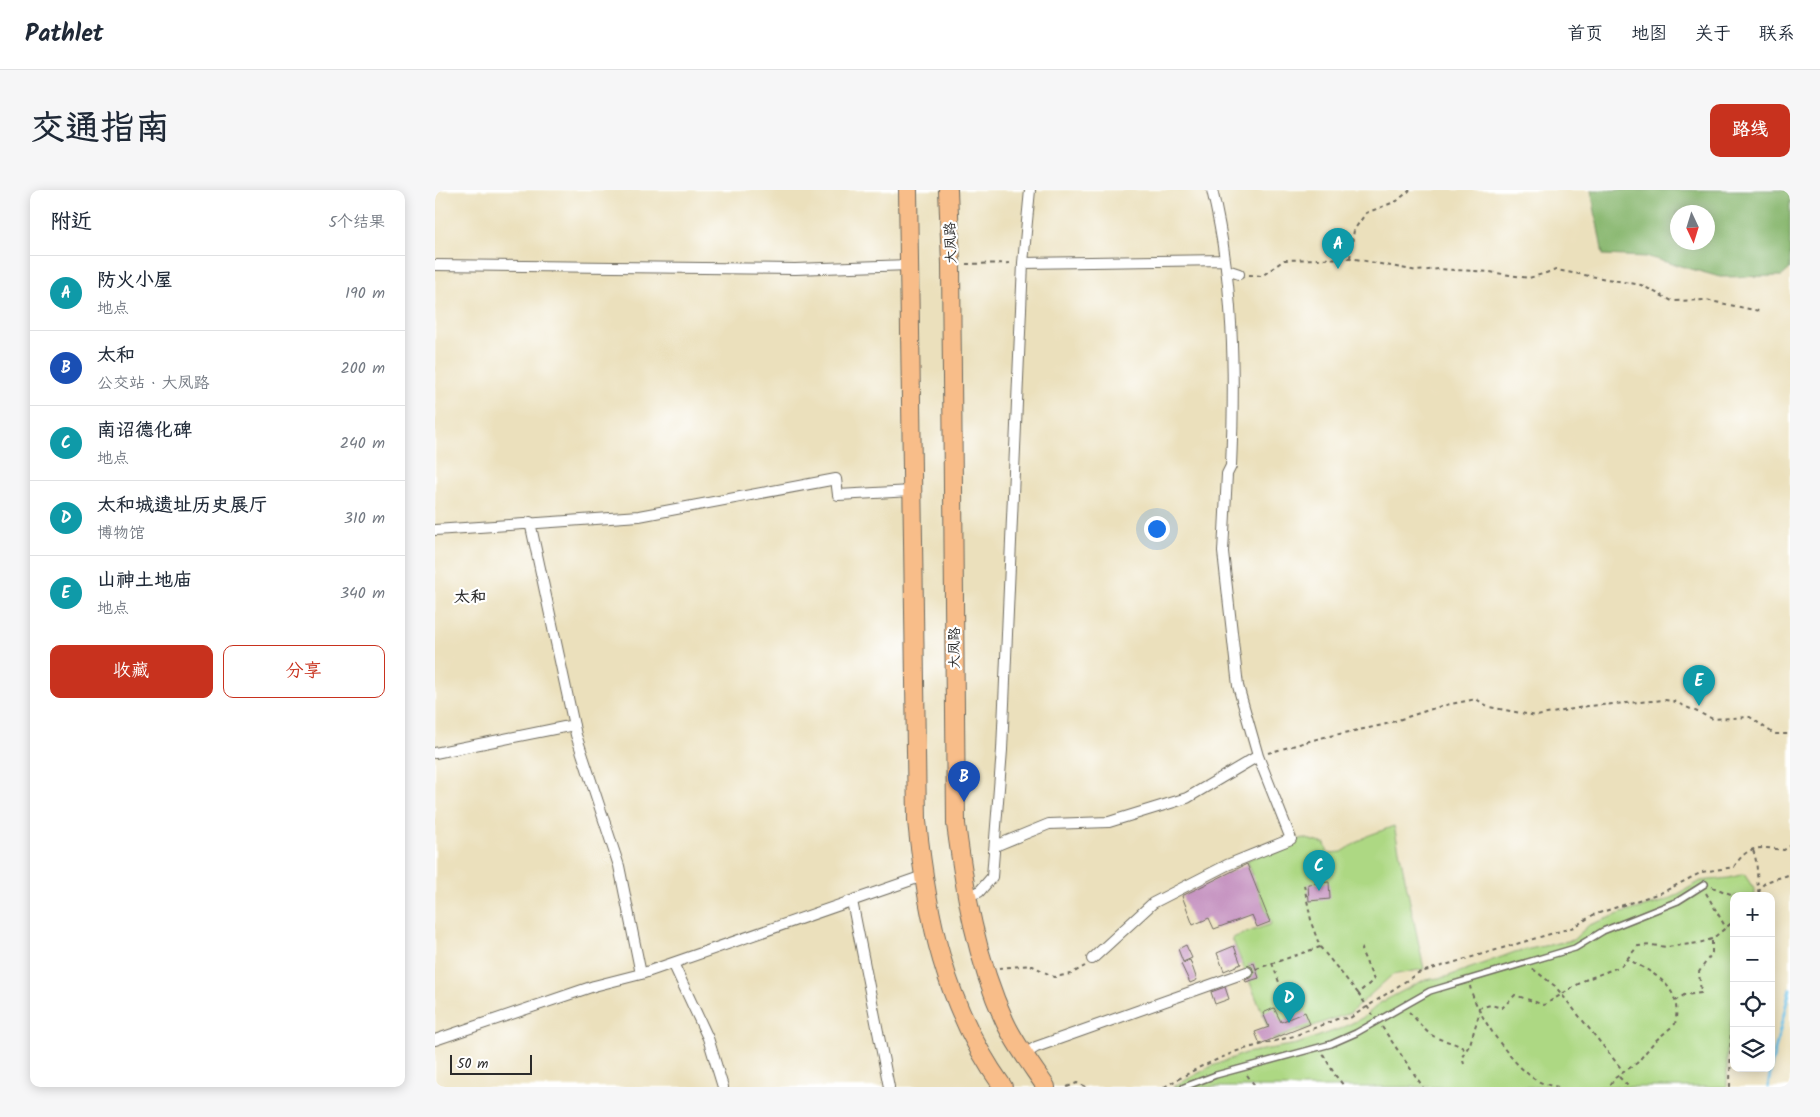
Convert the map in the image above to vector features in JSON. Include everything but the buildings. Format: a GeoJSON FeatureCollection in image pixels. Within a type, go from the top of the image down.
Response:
{"type":"FeatureCollection","features":[{"type":"Feature","properties":{"kind":"highway"},"geometry":{"type":"LineString","coordinates":[[908,190],[917,821],[923,876],[947,980],[971,1038],[1003,1087]]}},
{"type":"Feature","properties":{"kind":"highway","name":"大凤路"},"geometry":{"type":"LineString","coordinates":[[948,190],[951,264],[955,824],[966,896],[985,970],[1005,1023],[1045,1087]]}},
{"type":"Feature","properties":{"kind":"street"},"geometry":{"type":"LineString","coordinates":[[966,896],[979,892],[992,877],[995,846],[1003,740],[1023,263],[1030,190]]}},
{"type":"Feature","properties":{"kind":"street"},"geometry":{"type":"LineString","coordinates":[[1092,959],[1153,903],[1227,865],[1291,839],[1258,756],[1238,686],[1223,552],[1227,474],[1231,466],[1233,378],[1226,265],[1212,190]]}},
{"type":"Feature","properties":{"kind":"street"},"geometry":{"type":"LineString","coordinates":[[1023,263],[1226,265],[1239,274]]}},
{"type":"Feature","properties":{"kind":"street"},"geometry":{"type":"LineString","coordinates":[[435,265],[795,269],[909,265]]}},
{"type":"Feature","properties":{"kind":"street"},"geometry":{"type":"LineString","coordinates":[[435,530],[639,516],[836,479],[838,495],[912,491]]}},
{"type":"Feature","properties":{"kind":"street"},"geometry":{"type":"LineString","coordinates":[[530,522],[574,725],[619,866],[641,974]]}},
{"type":"Feature","properties":{"kind":"street"},"geometry":{"type":"LineString","coordinates":[[435,753],[574,725]]}},
{"type":"Feature","properties":{"kind":"street"},"geometry":{"type":"LineString","coordinates":[[995,846],[1049,824],[1109,822],[1187,798],[1258,756]]}},
{"type":"Feature","properties":{"kind":"street"},"geometry":{"type":"LineString","coordinates":[[435,1040],[594,986],[641,974],[923,876]]}},
{"type":"Feature","properties":{"kind":"street"},"geometry":{"type":"LineString","coordinates":[[852,901],[889,1087]]}},
{"type":"Feature","properties":{"kind":"street"},"geometry":{"type":"LineString","coordinates":[[673,963],[708,1038],[723,1087]]}},
{"type":"Feature","properties":{"kind":"street"},"geometry":{"type":"LineString","coordinates":[[1025,1054],[1035,1046],[1247,972]]}},
{"type":"Feature","properties":{"kind":"lane"},"geometry":{"type":"LineString","coordinates":[[1184,1087],[1216,1075],[1320,1047],[1378,1022],[1402,1006],[1439,987],[1575,948],[1603,931],[1678,901],[1703,886]]}},
{"type":"Feature","properties":{"kind":"path"},"geometry":{"type":"LineString","coordinates":[[1350,258],[1354,230],[1366,213],[1397,201],[1410,190]]}},
{"type":"Feature","properties":{"kind":"path"},"geometry":{"type":"LineString","coordinates":[[1239,274],[1262,276],[1284,260],[1350,258],[1417,272],[1439,269],[1529,278],[1556,270],[1641,286],[1672,301],[1706,300],[1759,311]]}},
{"type":"Feature","properties":{"kind":"path"},"geometry":{"type":"LineString","coordinates":[[951,264],[1023,263]]}},
{"type":"Feature","properties":{"kind":"path"},"geometry":{"type":"LineString","coordinates":[[1258,756],[1320,738],[1383,725],[1441,706],[1476,699],[1489,707],[1537,716],[1598,705],[1673,700],[1713,720],[1750,717],[1774,734],[1790,734]]}},
{"type":"Feature","properties":{"kind":"path"},"geometry":{"type":"LineString","coordinates":[[1164,1087],[1200,1067],[1237,1051],[1294,1036],[1337,1019],[1350,1018],[1418,973],[1573,927],[1593,915],[1663,892],[1702,872],[1734,867],[1742,854],[1765,846],[1787,849],[1790,852]]}},
{"type":"Feature","properties":{"kind":"path"},"geometry":{"type":"LineString","coordinates":[[1787,849],[1790,846]]}},
{"type":"Feature","properties":{"kind":"path"},"geometry":{"type":"LineString","coordinates":[[1753,850],[1758,863],[1756,881],[1758,892]]}},
{"type":"Feature","properties":{"kind":"path"},"geometry":{"type":"LineString","coordinates":[[1760,892],[1761,885],[1765,882],[1790,874]]}},
{"type":"Feature","properties":{"kind":"path"},"geometry":{"type":"LineString","coordinates":[[1304,885],[1312,925],[1320,946],[1358,993],[1423,1087]]}},
{"type":"Feature","properties":{"kind":"path"},"geometry":{"type":"LineString","coordinates":[[1703,886],[1730,894]]}},
{"type":"Feature","properties":{"kind":"path"},"geometry":{"type":"LineString","coordinates":[[1703,886],[1727,928]]}},
{"type":"Feature","properties":{"kind":"path"},"geometry":{"type":"LineString","coordinates":[[1479,1009],[1491,1006],[1502,1008],[1515,995],[1544,1005],[1585,980],[1621,966],[1639,946],[1685,946],[1712,939],[1730,925]]}},
{"type":"Feature","properties":{"kind":"path"},"geometry":{"type":"LineString","coordinates":[[1675,1001],[1684,995],[1701,993],[1699,972],[1712,953],[1712,939]]}},
{"type":"Feature","properties":{"kind":"path"},"geometry":{"type":"LineString","coordinates":[[1358,993],[1374,980],[1361,950],[1363,945]]}},
{"type":"Feature","properties":{"kind":"path"},"geometry":{"type":"LineString","coordinates":[[1247,972],[1320,946]]}},
{"type":"Feature","properties":{"kind":"path"},"geometry":{"type":"LineString","coordinates":[[995,968],[1031,966],[1044,974],[1054,977],[1079,971],[1092,959]]}},
{"type":"Feature","properties":{"kind":"path"},"geometry":{"type":"LineString","coordinates":[[1609,1087],[1618,1076],[1637,1063],[1654,1042],[1675,1024],[1677,1013],[1675,1001],[1669,988],[1658,975],[1627,959]]}},
{"type":"Feature","properties":{"kind":"path"},"geometry":{"type":"LineString","coordinates":[[1524,962],[1555,986],[1623,1072]]}},
{"type":"Feature","properties":{"kind":"path"},"geometry":{"type":"LineString","coordinates":[[1272,963],[1291,1015]]}},
{"type":"Feature","properties":{"kind":"path"},"geometry":{"type":"LineString","coordinates":[[1469,979],[1473,1000],[1515,1060],[1527,1073],[1543,1083],[1559,1087]]}},
{"type":"Feature","properties":{"kind":"path"},"geometry":{"type":"LineString","coordinates":[[1402,1006],[1411,1013],[1423,1029],[1436,1038],[1460,1045],[1465,1050]]}},
{"type":"Feature","properties":{"kind":"path"},"geometry":{"type":"LineString","coordinates":[[1464,1064],[1462,1057],[1465,1050],[1471,1044],[1479,1009]]}},
{"type":"Feature","properties":{"kind":"path"},"geometry":{"type":"LineString","coordinates":[[1730,1087],[1731,1027]]}},
{"type":"Feature","properties":{"kind":"path"},"geometry":{"type":"LineString","coordinates":[[1320,1047],[1335,1075],[1345,1087]]}},
{"type":"Feature","properties":{"kind":"path"},"geometry":{"type":"LineString","coordinates":[[1243,1068],[1256,1087]]}},
{"type":"Feature","properties":{"kind":"path"},"geometry":{"type":"LineString","coordinates":[[1618,1076],[1629,1087]]}},
{"type":"Feature","properties":{"kind":"path"},"geometry":{"type":"LineString","coordinates":[[1067,1087],[1077,1082],[1087,1087]]}},
{"type":"Feature","properties":{"kind":"green space"},"geometry":{"type":"Polygon","coordinates":[[[1591,190],[1790,190],[1790,269],[1782,276],[1720,277],[1648,257],[1603,255],[1591,190]]]}},
{"type":"Feature","properties":{"kind":"green space"},"geometry":{"type":"Polygon","coordinates":[[[1394,826],[1424,969],[1392,975],[1350,1013],[1273,1040],[1232,938],[1271,924],[1247,860],[1303,838],[1325,844],[1328,853],[1342,852],[1367,836],[1394,826]]]}},
{"type":"Feature","properties":{"kind":"green space"},"geometry":{"type":"Polygon","coordinates":[[[1744,874],[1754,892],[1730,892],[1730,1028],[1727,1050],[1727,1087],[1173,1087],[1210,1067],[1246,1053],[1297,1044],[1342,1028],[1364,1017],[1380,1003],[1424,980],[1446,977],[1515,952],[1573,940],[1589,925],[1622,913],[1666,901],[1701,881],[1729,878],[1744,874]]]}},
{"type":"Feature","properties":{"kind":"waterway"},"geometry":{"type":"LineString","coordinates":[[1775,1051],[1790,989]]}},
{"type":"Feature","properties":{"kind":"waterway"},"geometry":{"type":"LineString","coordinates":[[1768,1087],[1770,1072]]}},
{"type":"Feature","properties":{"kind":"place","name":"防火小屋"},"geometry":{"type":"Point","coordinates":[1338,269]}},
{"type":"Feature","properties":{"kind":"place","name":"山神土地庙"},"geometry":{"type":"Point","coordinates":[1699,706]}},
{"type":"Feature","properties":{"kind":"place","name":"太和"},"geometry":{"type":"Point","coordinates":[964,802]}},
{"type":"Feature","properties":{"kind":"place","name":"南诏德化碑"},"geometry":{"type":"Point","coordinates":[1319,891]}},
{"type":"Feature","properties":{"kind":"place","name":"太和城遗址历史展厅"},"geometry":{"type":"Point","coordinates":[1289,1023]}},
{"type":"Feature","properties":{"kind":"district","name":"太和"},"geometry":{"type":"Point","coordinates":[470,596]}}]}
